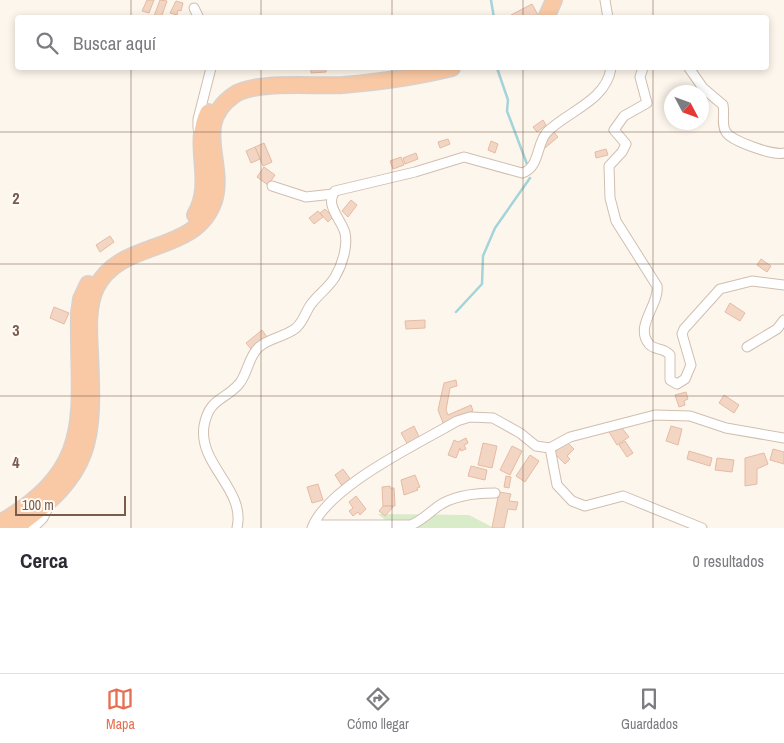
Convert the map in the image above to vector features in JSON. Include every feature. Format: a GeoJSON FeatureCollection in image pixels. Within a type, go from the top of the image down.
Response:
{"type":"FeatureCollection","features":[{"type":"Feature","properties":{"kind":"highway"},"geometry":{"type":"LineString","coordinates":[[547,15],[554,0]]}},
{"type":"Feature","properties":{"kind":"highway"},"geometry":{"type":"LineString","coordinates":[[558,15],[564,0]]}},
{"type":"Feature","properties":{"kind":"highway"},"geometry":{"type":"LineString","coordinates":[[0,523],[28,518],[45,491],[63,470],[77,437],[79,422],[80,313],[85,290],[103,266],[135,245],[174,232],[193,217],[203,200],[205,190],[201,134],[204,120],[217,99],[234,83],[240,82],[267,78],[332,78],[398,70]]}},
{"type":"Feature","properties":{"kind":"highway"},"geometry":{"type":"LineString","coordinates":[[15,528],[52,499],[76,470],[84,456],[92,417],[89,328],[92,299],[96,287],[104,276],[121,260],[181,238],[198,225],[214,201],[216,189],[212,129],[224,104],[235,95],[259,86],[343,85],[407,78],[443,70]]}},
{"type":"Feature","properties":{"kind":"street"},"geometry":{"type":"LineString","coordinates":[[605,0],[608,15]]}},
{"type":"Feature","properties":{"kind":"street"},"geometry":{"type":"LineString","coordinates":[[194,8],[198,15]]}},
{"type":"Feature","properties":{"kind":"street"},"geometry":{"type":"LineString","coordinates":[[201,134],[198,119],[210,70]]}},
{"type":"Feature","properties":{"kind":"street"},"geometry":{"type":"LineString","coordinates":[[272,186],[306,197],[333,194],[338,189],[416,172],[464,157],[522,173],[528,172],[534,164],[543,137],[593,98],[605,85],[610,70]]}},
{"type":"Feature","properties":{"kind":"street"},"geometry":{"type":"LineString","coordinates":[[642,70],[640,77],[647,102],[624,116],[614,130],[626,144],[622,152],[609,166],[610,198],[616,221],[657,286],[656,298],[646,318],[646,339],[652,347],[665,350],[670,355],[670,380],[678,384],[682,381],[691,365],[682,334],[684,329],[720,289],[752,281],[779,283],[784,286]]}},
{"type":"Feature","properties":{"kind":"street"},"geometry":{"type":"LineString","coordinates":[[690,70],[703,88],[723,105],[723,127],[728,136],[772,154],[784,153]]}},
{"type":"Feature","properties":{"kind":"street"},"geometry":{"type":"LineString","coordinates":[[237,528],[239,517],[236,501],[207,453],[204,429],[207,416],[216,400],[240,382],[251,357],[259,347],[296,328],[311,304],[334,278],[344,256],[345,233],[332,206],[333,194]]}},
{"type":"Feature","properties":{"kind":"street"},"geometry":{"type":"LineString","coordinates":[[747,347],[777,329],[784,320]]}},
{"type":"Feature","properties":{"kind":"street"},"geometry":{"type":"LineString","coordinates":[[495,493],[470,493],[439,506],[421,521],[411,525],[313,526],[318,515],[328,504],[371,472],[457,421],[470,417],[493,418],[520,433],[536,446],[550,448],[570,436],[656,415],[690,416],[726,428],[784,438]]}},
{"type":"Feature","properties":{"kind":"street"},"geometry":{"type":"LineString","coordinates":[[550,448],[558,484],[572,501],[585,506],[622,496],[702,528]]}},
{"type":"Feature","properties":{"kind":"green space"},"geometry":{"type":"Polygon","coordinates":[[[378,514],[469,515],[494,528],[395,528],[378,514]]]}},
{"type":"Feature","properties":{"kind":"building"},"geometry":{"type":"Polygon","coordinates":[[[147,0],[154,0],[149,13],[142,11],[147,0]]]}},
{"type":"Feature","properties":{"kind":"building"},"geometry":{"type":"Polygon","coordinates":[[[160,0],[167,1],[162,15],[154,15],[160,0]]]}},
{"type":"Feature","properties":{"kind":"building"},"geometry":{"type":"Polygon","coordinates":[[[176,1],[183,3],[181,11],[178,10],[177,15],[170,13],[176,1]]]}},
{"type":"Feature","properties":{"kind":"building"},"geometry":{"type":"Polygon","coordinates":[[[532,4],[538,15],[511,15],[532,4]]]}},
{"type":"Feature","properties":{"kind":"building"},"geometry":{"type":"Polygon","coordinates":[[[311,70],[326,70],[326,72],[311,73],[311,70]]]}},
{"type":"Feature","properties":{"kind":"building"},"geometry":{"type":"Polygon","coordinates":[[[543,120],[546,125],[537,132],[533,127],[543,120]]]}},
{"type":"Feature","properties":{"kind":"building"},"geometry":{"type":"Polygon","coordinates":[[[553,131],[558,137],[545,148],[542,143],[553,131]]]}},
{"type":"Feature","properties":{"kind":"building"},"geometry":{"type":"Polygon","coordinates":[[[448,139],[450,144],[440,148],[438,142],[448,139]]]}},
{"type":"Feature","properties":{"kind":"building"},"geometry":{"type":"Polygon","coordinates":[[[491,141],[498,144],[495,153],[488,150],[491,141]]]}},
{"type":"Feature","properties":{"kind":"building"},"geometry":{"type":"Polygon","coordinates":[[[264,143],[272,162],[263,166],[255,147],[264,143]]]}},
{"type":"Feature","properties":{"kind":"building"},"geometry":{"type":"Polygon","coordinates":[[[255,147],[260,159],[251,163],[246,151],[255,147]]]}},
{"type":"Feature","properties":{"kind":"building"},"geometry":{"type":"Polygon","coordinates":[[[606,149],[608,155],[596,158],[595,152],[606,149]]]}},
{"type":"Feature","properties":{"kind":"building"},"geometry":{"type":"Polygon","coordinates":[[[416,153],[418,159],[405,164],[403,158],[416,153]]]}},
{"type":"Feature","properties":{"kind":"building"},"geometry":{"type":"Polygon","coordinates":[[[401,157],[404,165],[393,169],[390,161],[401,157]]]}},
{"type":"Feature","properties":{"kind":"building"},"geometry":{"type":"Polygon","coordinates":[[[264,167],[275,175],[268,185],[257,177],[264,167]]]}},
{"type":"Feature","properties":{"kind":"building"},"geometry":{"type":"Polygon","coordinates":[[[351,200],[357,205],[348,217],[342,211],[351,200]]]}},
{"type":"Feature","properties":{"kind":"building"},"geometry":{"type":"Polygon","coordinates":[[[325,209],[333,217],[328,222],[320,213],[325,209]]]}},
{"type":"Feature","properties":{"kind":"building"},"geometry":{"type":"Polygon","coordinates":[[[318,211],[323,217],[314,224],[309,218],[318,211]]]}},
{"type":"Feature","properties":{"kind":"building"},"geometry":{"type":"Polygon","coordinates":[[[110,236],[114,242],[100,252],[96,245],[110,236]]]}},
{"type":"Feature","properties":{"kind":"building"},"geometry":{"type":"Polygon","coordinates":[[[761,259],[771,266],[767,272],[757,265],[761,259]]]}},
{"type":"Feature","properties":{"kind":"building"},"geometry":{"type":"Polygon","coordinates":[[[730,303],[745,313],[740,321],[725,312],[730,303]]]}},
{"type":"Feature","properties":{"kind":"building"},"geometry":{"type":"Polygon","coordinates":[[[54,307],[69,313],[64,324],[50,318],[54,307]]]}},
{"type":"Feature","properties":{"kind":"building"},"geometry":{"type":"Polygon","coordinates":[[[425,320],[425,328],[406,329],[405,321],[425,320]]]}},
{"type":"Feature","properties":{"kind":"building"},"geometry":{"type":"Polygon","coordinates":[[[262,330],[267,337],[252,350],[246,343],[262,330]]]}},
{"type":"Feature","properties":{"kind":"building"},"geometry":{"type":"Polygon","coordinates":[[[456,380],[457,386],[450,388],[446,410],[448,415],[471,405],[473,411],[443,423],[438,410],[444,383],[456,380]]]}},
{"type":"Feature","properties":{"kind":"building"},"geometry":{"type":"Polygon","coordinates":[[[686,392],[688,399],[684,401],[685,405],[679,407],[675,395],[686,392]]]}},
{"type":"Feature","properties":{"kind":"building"},"geometry":{"type":"Polygon","coordinates":[[[724,395],[739,405],[734,413],[719,403],[724,395]]]}},
{"type":"Feature","properties":{"kind":"building"},"geometry":{"type":"Polygon","coordinates":[[[414,426],[420,439],[408,445],[401,433],[414,426]]]}},
{"type":"Feature","properties":{"kind":"building"},"geometry":{"type":"Polygon","coordinates":[[[671,426],[682,429],[678,445],[666,441],[671,426]]]}},
{"type":"Feature","properties":{"kind":"building"},"geometry":{"type":"Polygon","coordinates":[[[616,427],[617,429],[621,427],[629,437],[617,445],[609,432],[616,427]]]}},
{"type":"Feature","properties":{"kind":"building"},"geometry":{"type":"Polygon","coordinates":[[[466,438],[468,443],[464,445],[466,449],[461,451],[460,448],[456,458],[448,455],[454,440],[458,442],[466,438]]]}},
{"type":"Feature","properties":{"kind":"building"},"geometry":{"type":"Polygon","coordinates":[[[566,441],[574,449],[567,456],[570,459],[565,464],[554,453],[566,441]]]}},
{"type":"Feature","properties":{"kind":"building"},"geometry":{"type":"Polygon","coordinates":[[[625,441],[633,453],[627,457],[619,445],[625,441]]]}},
{"type":"Feature","properties":{"kind":"building"},"geometry":{"type":"Polygon","coordinates":[[[483,443],[497,446],[492,468],[478,465],[483,443]]]}},
{"type":"Feature","properties":{"kind":"building"},"geometry":{"type":"Polygon","coordinates":[[[512,446],[522,451],[510,475],[500,470],[512,446]]]}},
{"type":"Feature","properties":{"kind":"building"},"geometry":{"type":"Polygon","coordinates":[[[773,449],[784,452],[784,464],[770,460],[773,449]]]}},
{"type":"Feature","properties":{"kind":"building"},"geometry":{"type":"Polygon","coordinates":[[[689,451],[712,458],[710,466],[687,459],[689,451]]]}},
{"type":"Feature","properties":{"kind":"building"},"geometry":{"type":"Polygon","coordinates":[[[764,453],[768,464],[757,469],[757,484],[745,486],[745,458],[764,453]]]}},
{"type":"Feature","properties":{"kind":"building"},"geometry":{"type":"Polygon","coordinates":[[[530,455],[539,461],[525,482],[516,476],[530,455]]]}},
{"type":"Feature","properties":{"kind":"building"},"geometry":{"type":"Polygon","coordinates":[[[717,458],[734,460],[732,472],[715,470],[717,458]]]}},
{"type":"Feature","properties":{"kind":"building"},"geometry":{"type":"Polygon","coordinates":[[[471,466],[487,470],[485,480],[468,476],[471,466]]]}},
{"type":"Feature","properties":{"kind":"building"},"geometry":{"type":"Polygon","coordinates":[[[343,469],[351,480],[342,486],[335,475],[343,469]]]}},
{"type":"Feature","properties":{"kind":"building"},"geometry":{"type":"Polygon","coordinates":[[[415,475],[420,487],[417,488],[418,490],[404,495],[401,480],[415,475]]]}},
{"type":"Feature","properties":{"kind":"building"},"geometry":{"type":"Polygon","coordinates":[[[506,476],[511,477],[509,488],[504,487],[506,476]]]}},
{"type":"Feature","properties":{"kind":"building"},"geometry":{"type":"Polygon","coordinates":[[[318,484],[323,500],[312,503],[307,487],[318,484]]]}},
{"type":"Feature","properties":{"kind":"building"},"geometry":{"type":"Polygon","coordinates":[[[390,486],[390,488],[394,488],[395,506],[383,506],[382,487],[390,486]]]}},
{"type":"Feature","properties":{"kind":"building"},"geometry":{"type":"Polygon","coordinates":[[[499,492],[511,494],[509,501],[518,502],[516,510],[508,509],[504,528],[492,528],[499,492]]]}},
{"type":"Feature","properties":{"kind":"building"},"geometry":{"type":"Polygon","coordinates":[[[356,496],[366,509],[360,515],[358,512],[353,516],[349,511],[353,508],[349,502],[356,496]]]}},
{"type":"Feature","properties":{"kind":"building"},"geometry":{"type":"Polygon","coordinates":[[[383,506],[393,507],[385,516],[379,511],[383,506]]]}},
{"type":"Feature","properties":{"kind":"waterway"},"geometry":{"type":"LineString","coordinates":[[491,0],[494,15]]}},
{"type":"Feature","properties":{"kind":"waterway"},"geometry":{"type":"LineString","coordinates":[[498,70],[508,100],[507,111],[527,164]]}},
{"type":"Feature","properties":{"kind":"waterway"},"geometry":{"type":"LineString","coordinates":[[456,312],[482,284],[483,256],[495,228],[530,178]]}}]}
